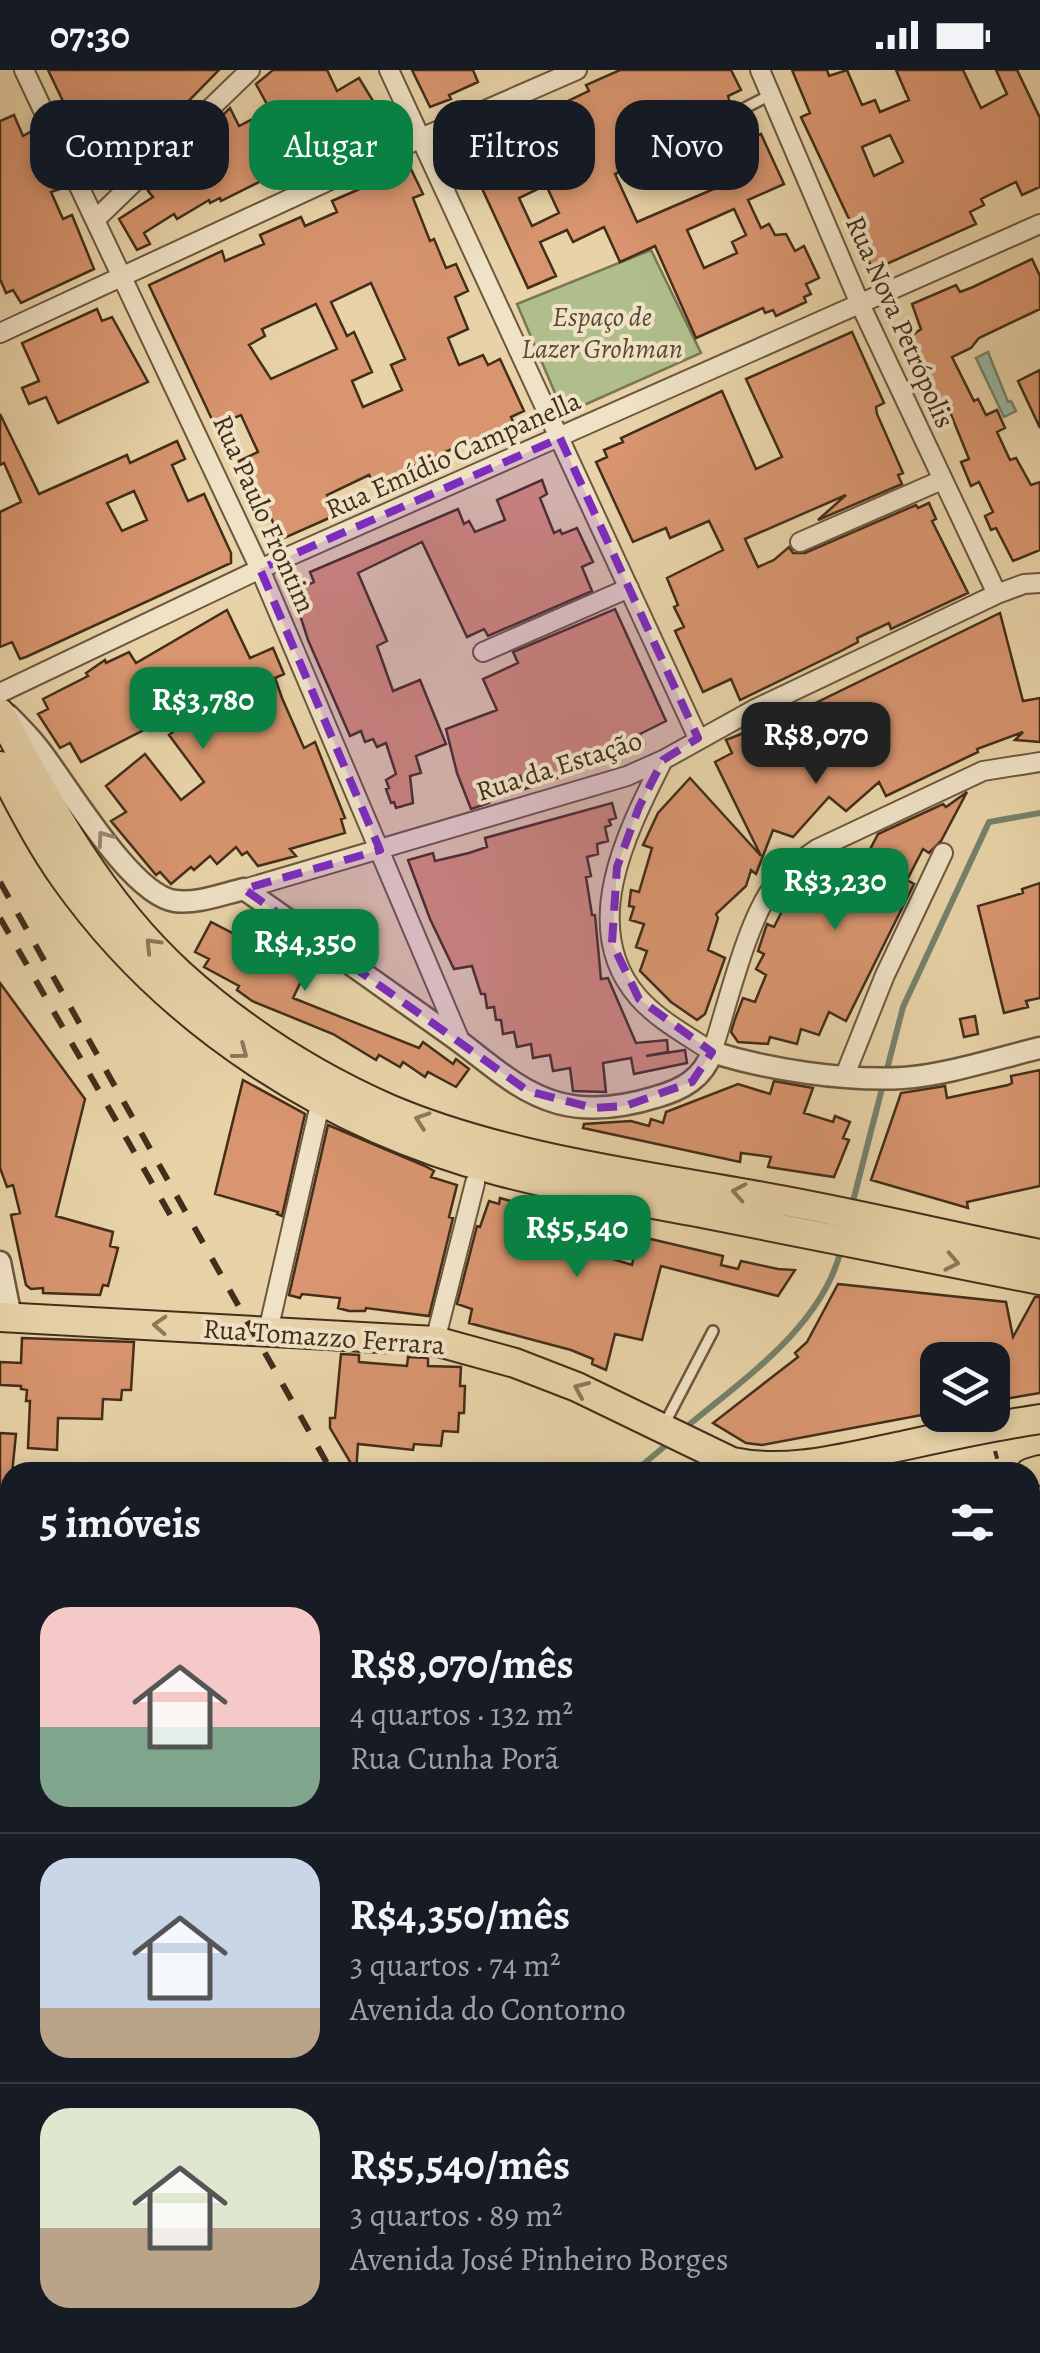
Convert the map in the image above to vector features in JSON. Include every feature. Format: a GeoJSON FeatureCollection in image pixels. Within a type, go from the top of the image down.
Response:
{"type":"FeatureCollection","features":[{"type":"Feature","properties":{"kind":"main road"},"geometry":{"type":"LineString","coordinates":[[0,710],[80,857],[133,925],[179,973],[240,1022],[321,1075],[391,1110],[477,1138],[628,1172],[835,1210],[869,1232],[1040,1280]]}},
{"type":"Feature","properties":{"kind":"main road"},"geometry":{"type":"LineString","coordinates":[[0,766],[64,877],[117,944],[185,1010],[270,1071],[400,1138],[496,1171],[821,1236],[869,1232],[1040,1254]]}},
{"type":"Feature","properties":{"kind":"main road","name":"Rua Tomazzo Ferrara"},"geometry":{"type":"LineString","coordinates":[[6,1317],[435,1342],[515,1362],[577,1387],[732,1462]]}},
{"type":"Feature","properties":{"kind":"main road","name":"Rua Tomazzo Ferrara"},"geometry":{"type":"LineString","coordinates":[[810,1462],[1040,1420]]}},
{"type":"Feature","properties":{"kind":"street","name":"Rua Paulo Frontim"},"geometry":{"type":"LineString","coordinates":[[24,70],[260,569],[462,1043]]}},
{"type":"Feature","properties":{"kind":"street"},"geometry":{"type":"LineString","coordinates":[[96,220],[250,70]]}},
{"type":"Feature","properties":{"kind":"street"},"geometry":{"type":"LineString","coordinates":[[389,70],[698,738]]}},
{"type":"Feature","properties":{"kind":"street"},"geometry":{"type":"LineString","coordinates":[[0,333],[421,138],[578,70]]}},
{"type":"Feature","properties":{"kind":"street","name":"Rua Nova Petrópolis"},"geometry":{"type":"LineString","coordinates":[[760,70],[860,304],[997,594]]}},
{"type":"Feature","properties":{"kind":"street","name":"Rua Emídio Campanella"},"geometry":{"type":"LineString","coordinates":[[0,693],[260,569],[1040,224]]}},
{"type":"Feature","properties":{"kind":"street"},"geometry":{"type":"LineString","coordinates":[[800,542],[942,480]]}},
{"type":"Feature","properties":{"kind":"street","name":"Rua da Estação"},"geometry":{"type":"LineString","coordinates":[[244,889],[584,791],[662,760],[698,738],[997,594],[1040,583]]}},
{"type":"Feature","properties":{"kind":"street"},"geometry":{"type":"LineString","coordinates":[[483,652],[629,588]]}},
{"type":"Feature","properties":{"kind":"street"},"geometry":{"type":"LineString","coordinates":[[0,710],[37,746],[145,888],[177,902],[244,889],[504,1077],[528,1092],[559,1103],[593,1108],[625,1106],[666,1094],[692,1082],[705,1068],[759,908],[794,864],[817,849],[983,770],[1040,762]]}},
{"type":"Feature","properties":{"kind":"street"},"geometry":{"type":"LineString","coordinates":[[662,760],[617,867],[609,906],[612,943],[622,975],[639,999],[712,1052],[766,1066],[907,1078],[1040,1048]]}},
{"type":"Feature","properties":{"kind":"street"},"geometry":{"type":"LineString","coordinates":[[856,1076],[884,975],[944,853]]}},
{"type":"Feature","properties":{"kind":"street"},"geometry":{"type":"LineString","coordinates":[[268,1331],[318,1113]]}},
{"type":"Feature","properties":{"kind":"street"},"geometry":{"type":"LineString","coordinates":[[435,1342],[475,1183]]}},
{"type":"Feature","properties":{"kind":"street"},"geometry":{"type":"LineString","coordinates":[[0,1262],[6,1317]]}},
{"type":"Feature","properties":{"kind":"lane"},"geometry":{"type":"LineString","coordinates":[[759,101],[770,95]]}},
{"type":"Feature","properties":{"kind":"lane"},"geometry":{"type":"LineString","coordinates":[[666,1429],[713,1331]]}},
{"type":"Feature","properties":{"kind":"highlighted area"},"geometry":{"type":"Polygon","coordinates":[[[560,438],[698,738],[663,760],[639,807],[617,867],[612,943],[639,999],[712,1052],[692,1082],[625,1106],[593,1108],[528,1091],[244,889],[380,850],[260,569],[560,438]]]}},
{"type":"Feature","properties":{"kind":"green space","name":"Espaço de Lazer Grohman"},"geometry":{"type":"Polygon","coordinates":[[[651,250],[701,353],[564,414],[517,304],[651,250]]]}},
{"type":"Feature","properties":{"kind":"shaded area"},"geometry":{"type":"Polygon","coordinates":[[[988,352],[1008,402],[1016,411],[1004,417],[976,358],[988,352]]]}},
{"type":"Feature","properties":{"kind":"building"},"geometry":{"type":"Polygon","coordinates":[[[48,70],[219,70],[190,100],[62,100],[48,70]]]}},
{"type":"Feature","properties":{"kind":"building"},"geometry":{"type":"Polygon","coordinates":[[[273,70],[327,70],[337,91],[359,78],[372,100],[265,100],[256,84],[273,70]]]}},
{"type":"Feature","properties":{"kind":"building"},"geometry":{"type":"Polygon","coordinates":[[[412,70],[473,70],[478,82],[449,95],[451,99],[433,100],[430,107],[412,70]]]}},
{"type":"Feature","properties":{"kind":"building"},"geometry":{"type":"Polygon","coordinates":[[[620,70],[731,70],[741,90],[728,96],[729,100],[615,100],[615,190],[622,190],[637,222],[711,190],[759,190],[761,134],[784,184],[748,200],[761,228],[769,224],[775,235],[786,234],[795,251],[804,246],[819,278],[806,284],[811,294],[804,297],[806,302],[776,316],[773,310],[765,313],[763,308],[696,338],[655,246],[620,262],[604,227],[573,242],[567,230],[540,242],[556,276],[528,288],[483,190],[536,190],[519,198],[532,226],[559,213],[548,190],[595,190],[595,100],[570,100],[589,91],[586,85],[620,70]],[[734,209],[687,230],[704,268],[737,253],[732,242],[746,235],[734,209]]]}},
{"type":"Feature","properties":{"kind":"building"},"geometry":{"type":"Polygon","coordinates":[[[792,70],[827,70],[829,76],[847,70],[862,105],[875,100],[880,112],[909,100],[896,70],[963,70],[981,108],[1007,94],[996,70],[1017,70],[1040,118],[1040,187],[1022,195],[1016,182],[981,199],[984,205],[970,212],[976,224],[873,270],[801,117],[810,113],[792,70]],[[890,135],[862,147],[874,176],[903,162],[890,135]]]}},
{"type":"Feature","properties":{"kind":"building"},"geometry":{"type":"Polygon","coordinates":[[[230,108],[239,126],[249,121],[249,187],[221,201],[209,200],[177,219],[174,214],[144,233],[150,244],[137,250],[119,219],[153,197],[149,190],[229,190],[230,108]]]}},
{"type":"Feature","properties":{"kind":"building"},"geometry":{"type":"Polygon","coordinates":[[[14,115],[23,136],[30,132],[30,190],[57,190],[51,192],[63,219],[72,215],[94,269],[21,303],[13,290],[6,293],[0,279],[0,121],[14,115]]]}},
{"type":"Feature","properties":{"kind":"building"},"geometry":{"type":"Polygon","coordinates":[[[413,173],[423,194],[413,198],[430,241],[434,239],[446,268],[456,264],[468,291],[455,297],[468,329],[448,338],[459,365],[483,355],[488,365],[500,359],[524,411],[511,417],[517,432],[477,452],[472,440],[374,484],[369,475],[327,495],[336,515],[282,539],[265,507],[257,511],[249,493],[252,492],[239,461],[258,452],[241,415],[215,426],[149,285],[222,251],[225,261],[264,244],[260,235],[301,217],[305,226],[337,212],[332,201],[357,190],[413,190],[413,173]],[[371,283],[331,302],[347,336],[354,332],[372,372],[352,381],[363,407],[402,390],[391,365],[405,359],[371,283]],[[316,304],[262,329],[265,336],[249,345],[271,379],[337,349],[316,304]]]}},
{"type":"Feature","properties":{"kind":"building"},"geometry":{"type":"Polygon","coordinates":[[[1032,259],[1040,276],[1040,309],[979,338],[971,348],[952,357],[974,401],[978,399],[986,415],[997,410],[1005,428],[997,432],[1010,460],[1016,458],[1031,485],[1040,482],[1040,550],[1013,561],[996,528],[991,530],[985,516],[993,512],[979,482],[971,486],[961,462],[969,459],[948,407],[940,410],[906,340],[921,329],[912,304],[956,285],[960,292],[1032,259]]]}},
{"type":"Feature","properties":{"kind":"building"},"geometry":{"type":"Polygon","coordinates":[[[97,309],[102,321],[112,317],[148,382],[58,423],[46,397],[29,404],[22,388],[39,381],[22,343],[97,309]]]}},
{"type":"Feature","properties":{"kind":"building"},"geometry":{"type":"Polygon","coordinates":[[[852,332],[884,403],[876,407],[877,414],[903,473],[898,475],[902,484],[818,520],[846,495],[745,539],[758,567],[789,547],[793,553],[805,553],[916,505],[918,508],[929,503],[936,519],[932,521],[968,593],[891,629],[889,623],[857,638],[858,642],[740,700],[731,679],[703,692],[675,631],[684,627],[667,578],[723,550],[709,521],[670,538],[666,528],[633,542],[596,462],[607,457],[604,450],[623,442],[621,438],[722,391],[756,469],[782,457],[746,379],[852,332]]]}},
{"type":"Feature","properties":{"kind":"building"},"geometry":{"type":"Polygon","coordinates":[[[1040,370],[1040,428],[1018,381],[1040,370]]]}},
{"type":"Feature","properties":{"kind":"building"},"geometry":{"type":"Polygon","coordinates":[[[0,414],[39,494],[127,455],[130,463],[177,441],[185,459],[172,465],[188,501],[204,494],[231,553],[231,563],[20,659],[12,642],[0,647],[0,512],[21,502],[4,463],[0,465],[0,414]],[[134,491],[107,503],[122,531],[147,520],[134,491]]]}},
{"type":"Feature","properties":{"kind":"building"},"geometry":{"type":"Polygon","coordinates":[[[542,480],[547,494],[540,498],[554,533],[577,528],[593,562],[582,567],[592,591],[488,636],[484,629],[467,637],[422,542],[358,573],[387,641],[377,646],[393,691],[420,680],[446,744],[416,756],[421,773],[410,776],[413,803],[396,808],[386,789],[386,780],[396,774],[386,743],[377,747],[373,739],[365,742],[361,731],[350,736],[308,640],[298,609],[305,606],[300,588],[314,582],[310,572],[458,509],[464,524],[469,521],[475,532],[505,520],[497,500],[542,480]]]}},
{"type":"Feature","properties":{"kind":"building"},"geometry":{"type":"Polygon","coordinates":[[[615,609],[666,721],[640,734],[644,744],[623,755],[525,789],[520,776],[487,790],[489,803],[471,809],[446,729],[497,710],[483,679],[518,663],[513,652],[615,609]]]}},
{"type":"Feature","properties":{"kind":"building"},"geometry":{"type":"Polygon","coordinates":[[[227,610],[250,658],[273,648],[284,674],[275,678],[282,698],[304,748],[315,742],[345,818],[341,819],[345,833],[290,849],[296,856],[258,866],[247,852],[242,855],[236,847],[217,864],[210,856],[171,884],[160,872],[156,875],[111,821],[126,812],[106,786],[145,754],[181,800],[204,782],[169,735],[199,711],[195,704],[81,762],[70,743],[60,748],[38,714],[48,709],[43,699],[88,676],[86,673],[105,660],[106,663],[129,652],[136,663],[227,610]]]}},
{"type":"Feature","properties":{"kind":"building"},"geometry":{"type":"Polygon","coordinates":[[[1000,613],[1023,701],[1040,698],[1040,742],[1015,740],[1023,732],[977,749],[978,752],[886,796],[879,782],[846,811],[829,797],[793,837],[773,830],[756,874],[751,870],[746,886],[716,914],[708,950],[725,958],[705,1014],[697,1020],[671,1002],[640,971],[647,951],[636,947],[644,924],[630,920],[634,907],[629,906],[631,890],[639,892],[652,848],[643,845],[658,813],[690,778],[761,856],[715,762],[732,753],[726,740],[805,708],[1000,613]]]}},
{"type":"Feature","properties":{"kind":"building"},"geometry":{"type":"Polygon","coordinates":[[[967,792],[941,841],[929,853],[923,849],[907,880],[914,884],[846,1021],[829,1012],[819,1035],[801,1029],[797,1044],[770,1037],[768,1044],[738,1042],[731,1032],[743,998],[755,1002],[766,975],[756,969],[764,954],[758,951],[767,924],[774,927],[789,897],[783,894],[811,868],[817,871],[850,854],[865,859],[878,834],[943,804],[946,807],[967,792]]]}},
{"type":"Feature","properties":{"kind":"building"},"geometry":{"type":"Polygon","coordinates":[[[612,803],[616,818],[605,827],[608,841],[597,844],[598,854],[587,857],[591,876],[586,877],[595,915],[601,979],[608,978],[636,1043],[667,1040],[668,1052],[646,1056],[685,1050],[687,1063],[634,1074],[631,1058],[603,1063],[606,1092],[573,1091],[570,1068],[553,1071],[550,1055],[533,1058],[531,1044],[517,1047],[514,1032],[503,1034],[501,1020],[496,1020],[494,1007],[487,1008],[472,966],[454,969],[408,860],[433,853],[435,861],[469,853],[487,847],[485,838],[612,803]]]}},
{"type":"Feature","properties":{"kind":"building"},"geometry":{"type":"Polygon","coordinates":[[[1040,883],[1040,998],[1026,1001],[1028,1007],[1004,1013],[978,906],[1023,893],[1022,889],[1040,883]]]}},
{"type":"Feature","properties":{"kind":"building"},"geometry":{"type":"Polygon","coordinates":[[[258,915],[320,960],[308,967],[293,998],[419,1048],[423,1042],[453,1064],[456,1059],[469,1069],[456,1087],[428,1072],[425,1077],[403,1062],[400,1067],[379,1055],[376,1060],[333,1034],[252,1001],[237,990],[239,986],[204,967],[209,959],[195,952],[211,922],[244,939],[258,915]]]}},
{"type":"Feature","properties":{"kind":"building"},"geometry":{"type":"Polygon","coordinates":[[[0,983],[85,1099],[56,1216],[113,1232],[110,1246],[118,1248],[108,1286],[103,1285],[100,1295],[43,1293],[43,1288],[31,1289],[26,1285],[11,1215],[20,1213],[13,1185],[7,1187],[0,1168],[0,983]]]}},
{"type":"Feature","properties":{"kind":"building"},"geometry":{"type":"Polygon","coordinates":[[[975,1016],[978,1034],[964,1037],[960,1019],[975,1016]]]}},
{"type":"Feature","properties":{"kind":"building"},"geometry":{"type":"Polygon","coordinates":[[[1040,1070],[1040,1186],[967,1202],[968,1208],[871,1180],[901,1093],[945,1086],[947,1098],[1008,1085],[1012,1083],[1011,1076],[1040,1070]]]}},
{"type":"Feature","properties":{"kind":"building"},"geometry":{"type":"Polygon","coordinates":[[[243,1080],[305,1114],[282,1216],[215,1194],[243,1080]]]}},
{"type":"Feature","properties":{"kind":"building"},"geometry":{"type":"Polygon","coordinates":[[[774,1081],[813,1088],[804,1113],[833,1122],[835,1116],[850,1122],[843,1138],[849,1140],[834,1177],[768,1167],[771,1157],[741,1153],[740,1162],[583,1128],[584,1124],[631,1121],[649,1126],[651,1119],[663,1123],[666,1112],[738,1084],[770,1094],[774,1081]]]}},
{"type":"Feature","properties":{"kind":"building"},"geometry":{"type":"Polygon","coordinates":[[[328,1125],[425,1166],[434,1171],[431,1177],[457,1185],[429,1316],[366,1308],[349,1311],[338,1308],[340,1298],[289,1295],[328,1125]]]}},
{"type":"Feature","properties":{"kind":"building"},"geometry":{"type":"Polygon","coordinates":[[[500,1198],[602,1227],[596,1254],[632,1265],[638,1236],[723,1256],[721,1265],[738,1269],[741,1261],[795,1270],[778,1296],[661,1266],[642,1340],[615,1334],[606,1370],[592,1364],[593,1359],[571,1350],[469,1323],[472,1309],[457,1304],[477,1226],[480,1227],[489,1201],[499,1204],[500,1198]]]}},
{"type":"Feature","properties":{"kind":"building"},"geometry":{"type":"Polygon","coordinates":[[[838,1284],[1006,1302],[1013,1337],[1035,1297],[1040,1297],[1040,1393],[1010,1398],[1010,1342],[920,1342],[920,1415],[762,1445],[746,1443],[713,1423],[798,1357],[795,1353],[807,1342],[838,1284]]]}},
{"type":"Feature","properties":{"kind":"building"},"geometry":{"type":"Polygon","coordinates":[[[22,1338],[134,1342],[131,1390],[122,1390],[121,1400],[103,1399],[102,1419],[58,1418],[57,1450],[28,1448],[27,1390],[0,1385],[0,1362],[21,1363],[22,1338]]]}},
{"type":"Feature","properties":{"kind":"building"},"geometry":{"type":"Polygon","coordinates":[[[341,1354],[359,1355],[359,1362],[407,1366],[408,1357],[428,1358],[428,1366],[461,1367],[464,1413],[459,1413],[458,1432],[443,1431],[441,1446],[414,1444],[413,1450],[358,1444],[357,1462],[350,1462],[330,1428],[330,1418],[335,1418],[341,1354]]]}},
{"type":"Feature","properties":{"kind":"building"},"geometry":{"type":"Polygon","coordinates":[[[0,1433],[16,1434],[13,1462],[0,1462],[0,1433]]]}},
{"type":"Feature","properties":{"kind":"waterway"},"geometry":{"type":"LineString","coordinates":[[851,1209],[903,1007],[989,822],[1040,813]]}},
{"type":"Feature","properties":{"kind":"waterway"},"geometry":{"type":"LineString","coordinates":[[684,1429],[754,1371],[798,1328],[831,1278],[841,1250]]}},
{"type":"Feature","properties":{"kind":"waterway"},"geometry":{"type":"LineString","coordinates":[[646,1462],[671,1441]]}},
{"type":"Feature","properties":{"kind":"railway"},"geometry":{"type":"LineString","coordinates":[[0,882],[326,1462]]}},
{"type":"Feature","properties":{"kind":"railway"},"geometry":{"type":"LineString","coordinates":[[0,918],[176,1225]]}}]}
